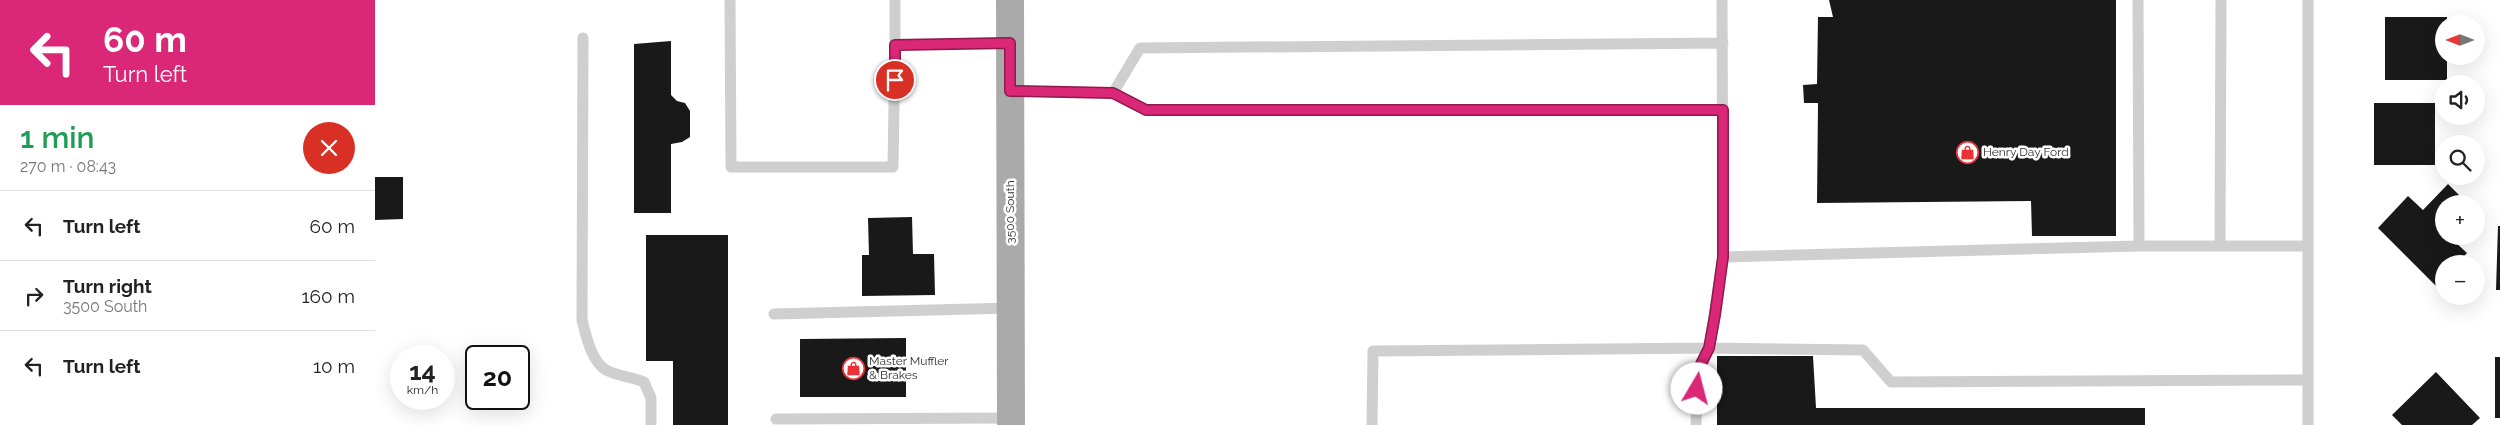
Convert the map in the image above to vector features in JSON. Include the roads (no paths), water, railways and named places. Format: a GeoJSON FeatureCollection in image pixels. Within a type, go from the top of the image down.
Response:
{"type":"FeatureCollection","features":[{"type":"Feature","properties":{"kind":"main road","name":"3500 South"},"geometry":{"type":"LineString","coordinates":[[1009,0],[1011,422]]}},
{"type":"Feature","properties":{"kind":"lane"},"geometry":{"type":"LineString","coordinates":[[730,0],[731,168],[893,168],[895,0]]}},
{"type":"Feature","properties":{"kind":"lane"},"geometry":{"type":"LineString","coordinates":[[1696,425],[1698,370],[1709,348],[1723,257],[1722,0]]}},
{"type":"Feature","properties":{"kind":"lane"},"geometry":{"type":"LineString","coordinates":[[2138,0],[2139,246]]}},
{"type":"Feature","properties":{"kind":"lane"},"geometry":{"type":"LineString","coordinates":[[2220,246],[2221,0]]}},
{"type":"Feature","properties":{"kind":"lane"},"geometry":{"type":"LineString","coordinates":[[2308,0],[2308,425]]}},
{"type":"Feature","properties":{"kind":"lane"},"geometry":{"type":"LineString","coordinates":[[583,38],[583,320],[591,348],[605,369],[644,382],[651,398],[651,425]]}},
{"type":"Feature","properties":{"kind":"lane"},"geometry":{"type":"LineString","coordinates":[[895,45],[1010,43]]}},
{"type":"Feature","properties":{"kind":"lane"},"geometry":{"type":"LineString","coordinates":[[1113,93],[1140,48],[1723,43]]}},
{"type":"Feature","properties":{"kind":"lane"},"geometry":{"type":"LineString","coordinates":[[1010,91],[1113,93],[1146,110],[1723,110]]}},
{"type":"Feature","properties":{"kind":"lane"},"geometry":{"type":"LineString","coordinates":[[1723,257],[2139,246],[2308,246]]}},
{"type":"Feature","properties":{"kind":"lane"},"geometry":{"type":"LineString","coordinates":[[773,314],[1011,308]]}},
{"type":"Feature","properties":{"kind":"lane"},"geometry":{"type":"LineString","coordinates":[[1373,425],[1373,351],[1709,348],[1863,350],[1891,382],[2308,380]]}},
{"type":"Feature","properties":{"kind":"lane"},"geometry":{"type":"LineString","coordinates":[[777,419],[1011,422]]}},
{"type":"Feature","properties":{"kind":"place","name":"Henry Day Ford"},"geometry":{"type":"Point","coordinates":[1967,152]}},
{"type":"Feature","properties":{"kind":"place","name":"Master Muffler & Brakes"},"geometry":{"type":"Point","coordinates":[853,368]}}]}
